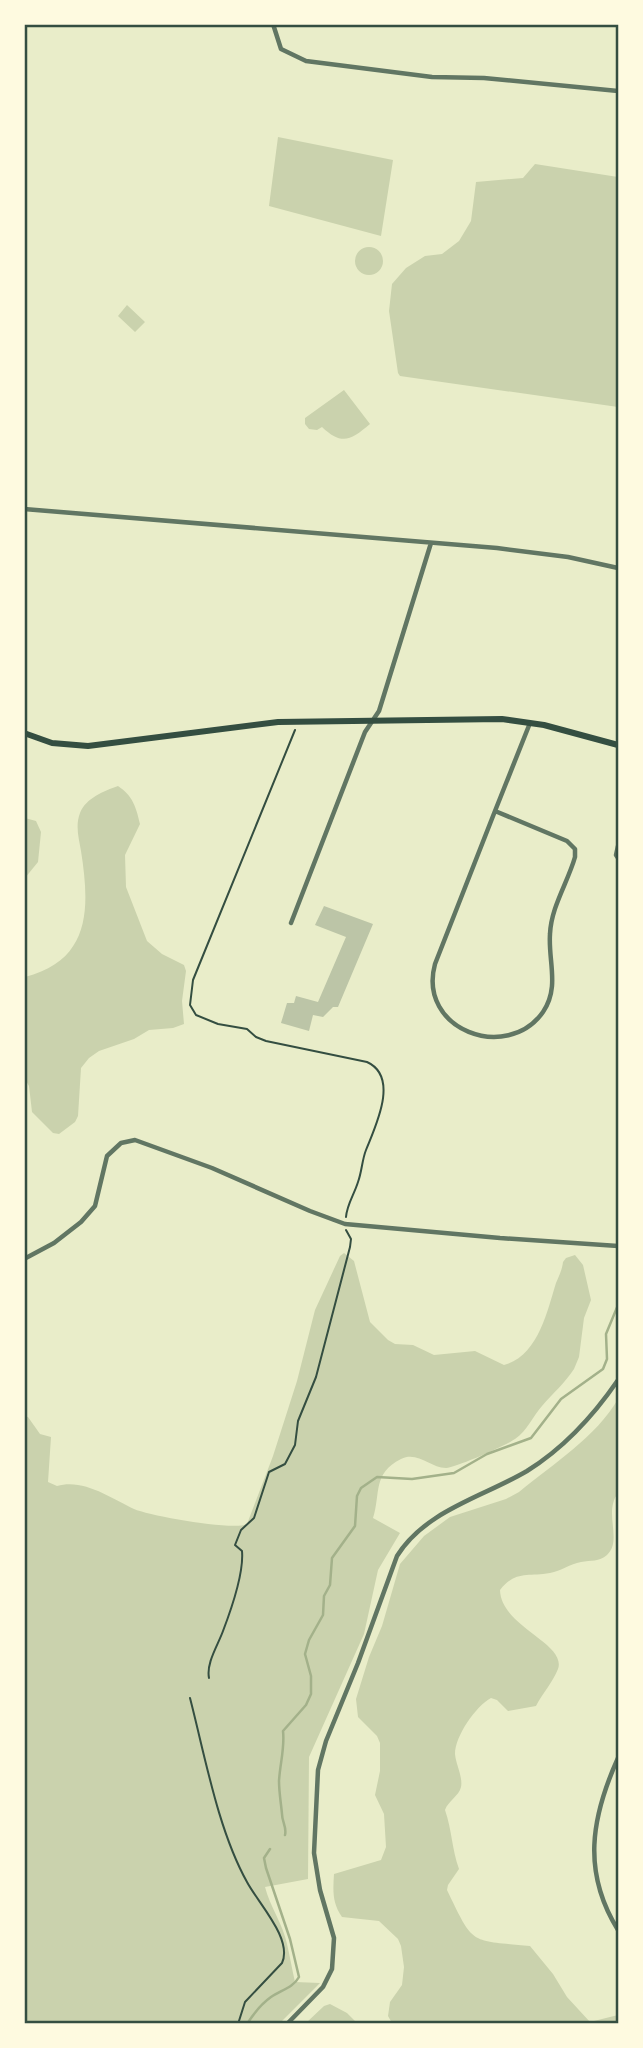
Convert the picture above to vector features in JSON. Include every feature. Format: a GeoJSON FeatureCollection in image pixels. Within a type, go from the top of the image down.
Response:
{"type":"FeatureCollection","features":[{"type":"Feature","properties":{"kind":"main road"},"geometry":{"type":"LineString","coordinates":[[24,733],[52,743],[88,746],[133,742],[203,730],[299,722],[494,718],[531,722],[618,745]]}},
{"type":"Feature","properties":{"kind":"street"},"geometry":{"type":"LineString","coordinates":[[273,24],[281,48],[306,61],[432,77],[484,78],[618,91]]}},
{"type":"Feature","properties":{"kind":"street"},"geometry":{"type":"LineString","coordinates":[[24,509],[431,543],[568,557],[618,568]]}},
{"type":"Feature","properties":{"kind":"street"},"geometry":{"type":"LineString","coordinates":[[291,923],[365,732],[379,711],[431,543]]}},
{"type":"Feature","properties":{"kind":"street"},"geometry":{"type":"LineString","coordinates":[[495,811],[563,839],[573,846],[575,857],[550,927],[553,982],[548,1004],[539,1017],[522,1030],[508,1035],[486,1036],[466,1031],[444,1016],[434,999],[432,978],[435,964],[495,811],[531,722]]}},
{"type":"Feature","properties":{"kind":"street"},"geometry":{"type":"LineString","coordinates":[[618,846],[618,859]]}},
{"type":"Feature","properties":{"kind":"street"},"geometry":{"type":"LineString","coordinates":[[24,1259],[54,1243],[81,1222],[95,1206],[107,1156],[121,1143],[135,1140],[212,1168],[345,1224],[618,1245]]}},
{"type":"Feature","properties":{"kind":"street"},"geometry":{"type":"LineString","coordinates":[[287,2024],[323,1987],[332,1969],[334,1938],[320,1890],[314,1853],[314,1802],[318,1770],[326,1741],[397,1556],[424,1525],[513,1479],[560,1447],[595,1411],[618,1380]]}},
{"type":"Feature","properties":{"kind":"street"},"geometry":{"type":"LineString","coordinates":[[618,1758],[601,1802],[594,1847],[600,1891],[618,1930]]}},
{"type":"Feature","properties":{"kind":"path"},"geometry":{"type":"LineString","coordinates":[[209,1678],[211,1663],[236,1589],[243,1553],[235,1545],[238,1536],[254,1518],[269,1472],[285,1464],[290,1457],[295,1445],[298,1421],[316,1377],[350,1247],[351,1239],[345,1224],[347,1203],[358,1184],[363,1160],[380,1115],[383,1080],[375,1065],[266,1041],[247,1029],[218,1024],[196,1014],[190,1005],[193,980],[299,722]]}},
{"type":"Feature","properties":{"kind":"path"},"geometry":{"type":"LineString","coordinates":[[190,1698],[226,1832],[246,1882],[282,1940],[282,1963],[245,2002],[238,2024]]}},
{"type":"Feature","properties":{"kind":"green space"},"geometry":{"type":"Polygon","coordinates":[[[278,137],[393,160],[381,236],[269,206],[278,137]]]}},
{"type":"Feature","properties":{"kind":"green space"},"geometry":{"type":"Polygon","coordinates":[[[535,164],[618,177],[618,407],[400,376],[398,373],[389,311],[392,284],[406,268],[425,256],[442,254],[459,241],[471,221],[476,182],[523,178],[535,164]]]}},
{"type":"Feature","properties":{"kind":"green space"},"geometry":{"type":"Polygon","coordinates":[[[369,247],[379,251],[383,261],[379,271],[369,275],[359,271],[355,261],[359,251],[369,247]]]}},
{"type":"Feature","properties":{"kind":"green space"},"geometry":{"type":"Polygon","coordinates":[[[127,305],[145,322],[135,332],[118,316],[127,305]]]}},
{"type":"Feature","properties":{"kind":"green space"},"geometry":{"type":"Polygon","coordinates":[[[344,390],[370,424],[346,439],[335,437],[322,427],[317,430],[309,429],[305,418],[344,390]]]}},
{"type":"Feature","properties":{"kind":"green space"},"geometry":{"type":"Polygon","coordinates":[[[118,786],[133,802],[140,824],[125,855],[126,887],[147,941],[162,954],[184,965],[184,1024],[149,1030],[134,1039],[99,1051],[89,1058],[81,1068],[78,1116],[75,1122],[59,1134],[53,1133],[32,1112],[29,1086],[25,1079],[25,977],[47,969],[63,958],[74,945],[85,911],[84,872],[78,832],[80,813],[91,799],[118,786]]]}},
{"type":"Feature","properties":{"kind":"green space"},"geometry":{"type":"Polygon","coordinates":[[[25,818],[36,821],[41,832],[38,862],[25,878],[25,818]]]}},
{"type":"Feature","properties":{"kind":"green space"},"geometry":{"type":"Polygon","coordinates":[[[344,1253],[354,1261],[370,1322],[395,1344],[413,1345],[434,1355],[475,1351],[504,1365],[516,1360],[533,1343],[539,1331],[566,1258],[575,1255],[583,1265],[591,1300],[584,1318],[579,1357],[574,1369],[519,1436],[492,1451],[446,1468],[413,1457],[401,1459],[386,1471],[379,1485],[373,1518],[400,1533],[378,1570],[364,1634],[309,1757],[308,1879],[265,1887],[285,1937],[295,1982],[320,1983],[280,2023],[25,2023],[24,1416],[28,1417],[40,1434],[51,1437],[48,1482],[57,1486],[67,1484],[87,1487],[134,1509],[157,1515],[226,1526],[247,1524],[297,1381],[315,1310],[340,1256],[344,1253]]]}},
{"type":"Feature","properties":{"kind":"green space"},"geometry":{"type":"Polygon","coordinates":[[[618,1399],[618,1493],[612,1509],[614,1534],[611,1549],[598,1560],[577,1563],[550,1573],[511,1579],[500,1590],[503,1603],[511,1614],[553,1651],[558,1660],[558,1669],[536,1706],[508,1711],[491,1698],[473,1714],[462,1730],[456,1747],[461,1787],[445,1810],[459,1869],[447,1890],[469,1931],[476,1937],[495,1943],[530,1946],[553,1974],[567,1997],[590,2022],[618,2015],[618,2023],[392,2023],[388,2016],[390,2002],[402,1985],[404,1967],[401,1946],[398,1939],[379,1921],[342,1917],[335,1901],[333,1885],[334,1874],[381,1860],[386,1847],[384,1814],[375,1795],[380,1771],[380,1743],[377,1736],[358,1717],[356,1699],[400,1564],[424,1536],[450,1517],[506,1499],[519,1492],[586,1438],[618,1399]]]}},
{"type":"Feature","properties":{"kind":"green space"},"geometry":{"type":"Polygon","coordinates":[[[330,2004],[347,2013],[357,2023],[306,2023],[324,2006],[330,2004]]]}},
{"type":"Feature","properties":{"kind":"building"},"geometry":{"type":"Polygon","coordinates":[[[324,906],[373,924],[338,1007],[333,1007],[323,1017],[313,1015],[309,1031],[281,1023],[287,1003],[294,1003],[296,996],[318,1002],[346,937],[315,925],[324,906]]]}},
{"type":"Feature","properties":{"kind":"waterway"},"geometry":{"type":"LineString","coordinates":[[285,1835],[279,1781],[283,1731],[306,1705],[311,1694],[311,1676],[305,1654],[309,1640],[323,1615],[324,1596],[330,1585],[332,1558],[355,1526],[357,1496],[361,1488],[377,1477],[412,1479],[454,1473],[487,1454],[531,1438],[561,1399],[603,1369],[607,1359],[606,1334],[618,1305]]}},
{"type":"Feature","properties":{"kind":"waterway"},"geometry":{"type":"LineString","coordinates":[[247,2024],[264,2003],[299,1977],[290,1939],[266,1868],[264,1858],[270,1849]]}}]}
